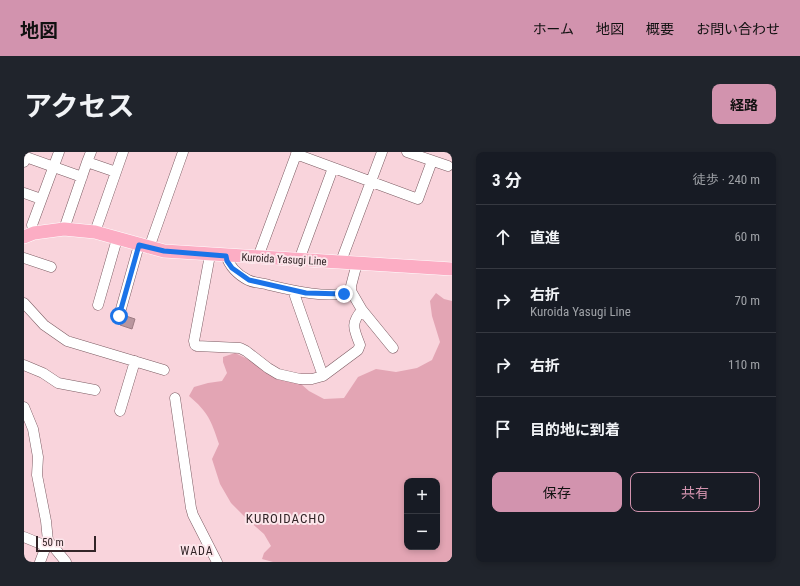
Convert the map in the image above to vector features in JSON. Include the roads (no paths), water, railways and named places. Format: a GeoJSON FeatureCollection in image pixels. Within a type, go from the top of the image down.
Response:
{"type":"FeatureCollection","features":[{"type":"Feature","properties":{"kind":"main road","name":"Kuroida Yasugi Line"},"geometry":{"type":"LineString","coordinates":[[29,235],[64,229],[95,232],[164,251],[452,270]]}},
{"type":"Feature","properties":{"kind":"street"},"geometry":{"type":"LineString","coordinates":[[29,235],[59,152]]}},
{"type":"Feature","properties":{"kind":"street"},"geometry":{"type":"LineString","coordinates":[[95,232],[123,152]]}},
{"type":"Feature","properties":{"kind":"street"},"geometry":{"type":"LineString","coordinates":[[119,316],[144,246],[183,152]]}},
{"type":"Feature","properties":{"kind":"street"},"geometry":{"type":"LineString","coordinates":[[343,262],[343,256],[382,152]]}},
{"type":"Feature","properties":{"kind":"street"},"geometry":{"type":"LineString","coordinates":[[407,152],[448,166]]}},
{"type":"Feature","properties":{"kind":"street"},"geometry":{"type":"LineString","coordinates":[[258,258],[297,153],[333,168],[418,199],[432,161]]}},
{"type":"Feature","properties":{"kind":"street"},"geometry":{"type":"LineString","coordinates":[[24,162],[26,157],[82,177]]}},
{"type":"Feature","properties":{"kind":"street"},"geometry":{"type":"LineString","coordinates":[[64,229],[89,157],[116,172]]}},
{"type":"Feature","properties":{"kind":"street"},"geometry":{"type":"LineString","coordinates":[[301,260],[302,252],[333,168]]}},
{"type":"Feature","properties":{"kind":"street"},"geometry":{"type":"LineString","coordinates":[[24,193],[41,199]]}},
{"type":"Feature","properties":{"kind":"street"},"geometry":{"type":"LineString","coordinates":[[98,305],[117,239]]}},
{"type":"Feature","properties":{"kind":"street"},"geometry":{"type":"LineString","coordinates":[[210,254],[194,341],[195,345],[199,347],[240,348],[278,374],[312,379],[322,376],[358,350],[360,345],[353,327],[356,318],[362,310]]}},
{"type":"Feature","properties":{"kind":"street"},"geometry":{"type":"LineString","coordinates":[[226,256],[227,261],[232,268],[249,280],[306,293],[344,294],[351,290]]}},
{"type":"Feature","properties":{"kind":"street"},"geometry":{"type":"LineString","coordinates":[[24,258],[51,267]]}},
{"type":"Feature","properties":{"kind":"street"},"geometry":{"type":"LineString","coordinates":[[357,263],[351,290],[362,310],[393,348]]}},
{"type":"Feature","properties":{"kind":"street"},"geometry":{"type":"LineString","coordinates":[[296,291],[295,296],[322,376]]}},
{"type":"Feature","properties":{"kind":"street"},"geometry":{"type":"LineString","coordinates":[[24,303],[44,325],[67,341],[164,370]]}},
{"type":"Feature","properties":{"kind":"street"},"geometry":{"type":"LineString","coordinates":[[120,411],[134,361]]}},
{"type":"Feature","properties":{"kind":"street"},"geometry":{"type":"LineString","coordinates":[[24,365],[43,373],[58,383],[95,390]]}},
{"type":"Feature","properties":{"kind":"street"},"geometry":{"type":"LineString","coordinates":[[175,398],[191,508],[217,562]]}},
{"type":"Feature","properties":{"kind":"street"},"geometry":{"type":"LineString","coordinates":[[24,407],[34,429],[38,457],[37,475],[46,522],[47,544],[40,562]]}},
{"type":"Feature","properties":{"kind":"street"},"geometry":{"type":"LineString","coordinates":[[24,537],[52,545],[66,562]]}},
{"type":"Feature","properties":{"kind":"district","name":"KUROIDACHO"},"geometry":{"type":"Point","coordinates":[286,518]}},
{"type":"Feature","properties":{"kind":"district","name":"WADA"},"geometry":{"type":"Point","coordinates":[197,551]}}]}
